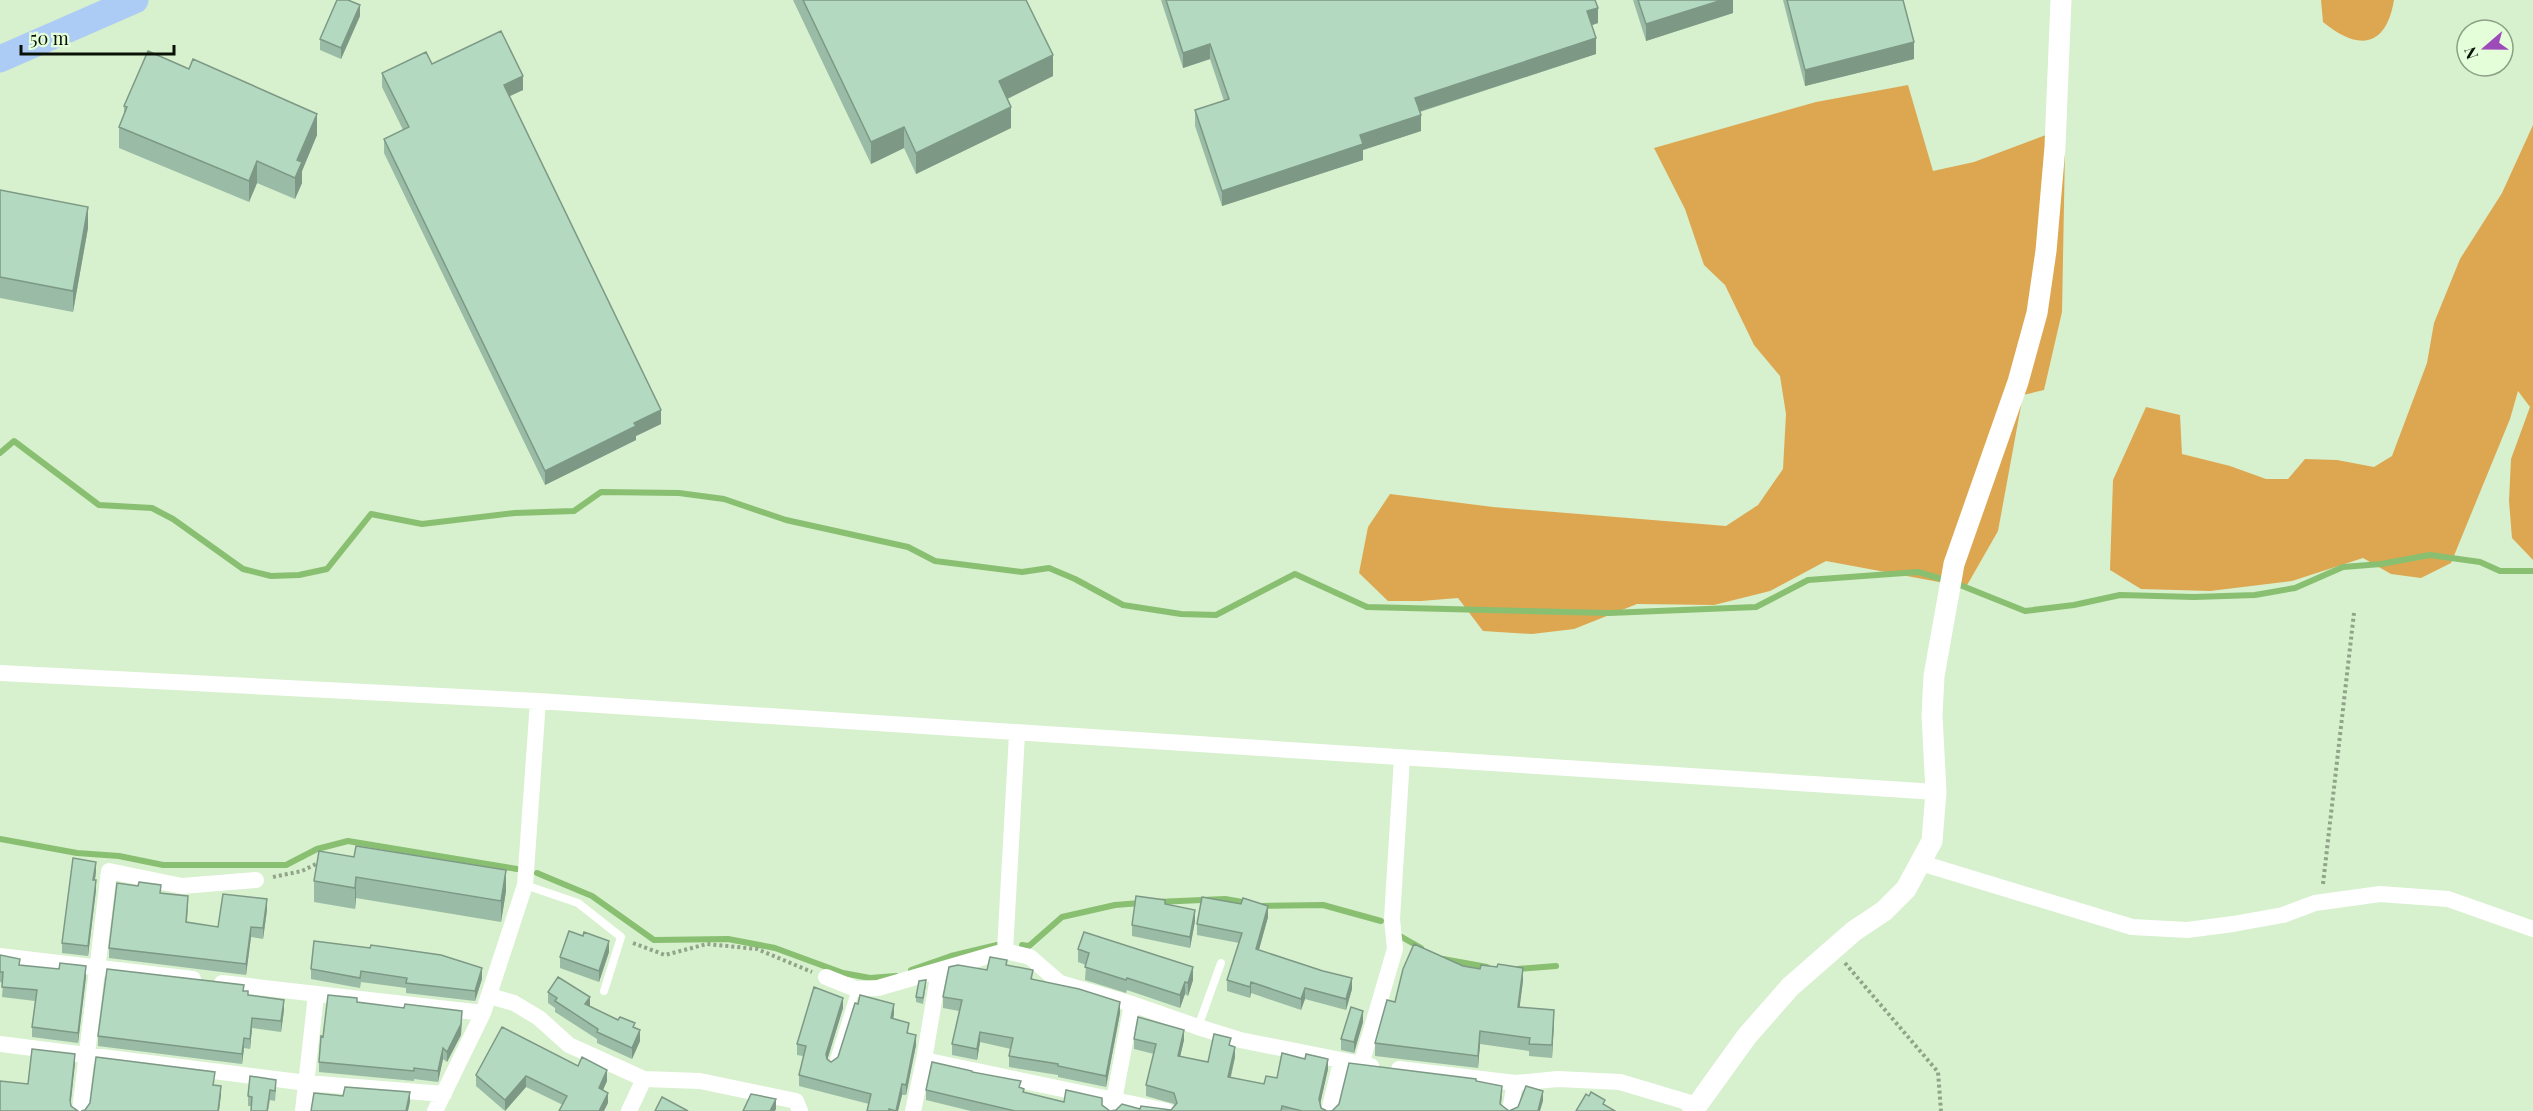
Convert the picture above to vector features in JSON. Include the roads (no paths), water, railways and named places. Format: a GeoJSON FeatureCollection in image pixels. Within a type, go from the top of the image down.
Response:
{"type":"FeatureCollection","features":[{"type":"Feature","properties":{"kind":"highway"},"geometry":{"type":"LineString","coordinates":[[0,59],[135,0]]}},
{"type":"Feature","properties":{"kind":"street"},"geometry":{"type":"LineString","coordinates":[[826,977],[856,989],[878,988],[1005,951],[1030,957],[1060,983],[1240,1040],[1283,1047],[1360,1065],[1515,1083],[1558,1079],[1620,1082],[1695,1108],[1747,1036],[1790,987],[1833,949],[1884,911],[1906,889],[1932,842],[1936,792],[1932,715],[1935,676],[1954,564],[2018,382],[2037,313],[2046,251],[2055,147],[2061,0]]}},
{"type":"Feature","properties":{"kind":"street"},"geometry":{"type":"LineString","coordinates":[[0,673],[538,701],[1017,734],[1936,792]]}},
{"type":"Feature","properties":{"kind":"street"},"geometry":{"type":"LineString","coordinates":[[435,1111],[490,996],[525,885],[538,701]]}},
{"type":"Feature","properties":{"kind":"street"},"geometry":{"type":"LineString","coordinates":[[1005,951],[1017,734]]}},
{"type":"Feature","properties":{"kind":"street"},"geometry":{"type":"LineString","coordinates":[[1360,1065],[1395,949],[1392,920],[1402,758]]}},
{"type":"Feature","properties":{"kind":"street"},"geometry":{"type":"LineString","coordinates":[[1921,863],[2132,927],[2187,930],[2283,915],[2321,902],[2380,894],[2448,899],[2533,929]]}},
{"type":"Feature","properties":{"kind":"street"},"geometry":{"type":"LineString","coordinates":[[80,1111],[89,1054],[109,871],[182,886],[256,880]]}},
{"type":"Feature","properties":{"kind":"street"},"geometry":{"type":"LineString","coordinates":[[0,956],[483,1013]]}},
{"type":"Feature","properties":{"kind":"street"},"geometry":{"type":"LineString","coordinates":[[913,1111],[939,971]]}},
{"type":"Feature","properties":{"kind":"street"},"geometry":{"type":"LineString","coordinates":[[303,1111],[316,995]]}},
{"type":"Feature","properties":{"kind":"street"},"geometry":{"type":"LineString","coordinates":[[490,996],[514,1003],[539,1018],[569,1045],[644,1079],[700,1081],[796,1101],[800,1111]]}},
{"type":"Feature","properties":{"kind":"street"},"geometry":{"type":"LineString","coordinates":[[1113,1105],[1132,1004]]}},
{"type":"Feature","properties":{"kind":"street"},"geometry":{"type":"LineString","coordinates":[[0,1044],[307,1083],[444,1094]]}},
{"type":"Feature","properties":{"kind":"street"},"geometry":{"type":"LineString","coordinates":[[924,1060],[1113,1105],[1167,1111]]}},
{"type":"Feature","properties":{"kind":"street"},"geometry":{"type":"LineString","coordinates":[[1329,1111],[1341,1062]]}},
{"type":"Feature","properties":{"kind":"street"},"geometry":{"type":"LineString","coordinates":[[629,1111],[644,1079]]}},
{"type":"Feature","properties":{"kind":"street"},"geometry":{"type":"LineString","coordinates":[[1510,1111],[1515,1083]]}},
{"type":"Feature","properties":{"kind":"lane"},"geometry":{"type":"LineString","coordinates":[[525,885],[578,903],[621,937],[604,991]]}},
{"type":"Feature","properties":{"kind":"lane"},"geometry":{"type":"LineString","coordinates":[[1198,1028],[1221,963]]}},
{"type":"Feature","properties":{"kind":"lane"},"geometry":{"type":"LineString","coordinates":[[832,1066],[856,989]]}},
{"type":"Feature","properties":{"kind":"waterway"},"geometry":{"type":"LineString","coordinates":[[0,453],[14,441],[99,505],[152,508],[173,519],[243,569],[271,576],[299,575],[327,569],[371,514],[422,524],[515,513],[574,511],[601,492],[679,493],[724,499],[786,520],[908,547],[935,561],[1022,572],[1049,568],[1123,605],[1181,614],[1216,615],[1295,574],[1367,607],[1609,613],[1756,607],[1808,580],[1918,572],[1949,581]]}},
{"type":"Feature","properties":{"kind":"waterway"},"geometry":{"type":"LineString","coordinates":[[1955,583],[2025,611],[2074,605],[2120,595],[2194,597],[2255,595],[2295,588],[2343,567],[2381,564],[2430,555],[2480,562],[2500,571],[2533,571]]}},
{"type":"Feature","properties":{"kind":"waterway"},"geometry":{"type":"LineString","coordinates":[[0,839],[77,853],[119,856],[163,865],[286,865],[317,849],[348,841],[517,869]]}},
{"type":"Feature","properties":{"kind":"waterway"},"geometry":{"type":"LineString","coordinates":[[537,873],[592,896],[654,940],[728,939],[775,948],[843,973],[870,978],[896,976]]}},
{"type":"Feature","properties":{"kind":"waterway"},"geometry":{"type":"LineString","coordinates":[[1157,902],[1225,899],[1248,903]]}},
{"type":"Feature","properties":{"kind":"waterway"},"geometry":{"type":"LineString","coordinates":[[1022,945],[1029,946],[1062,917],[1115,905],[1141,903]]}},
{"type":"Feature","properties":{"kind":"waterway"},"geometry":{"type":"LineString","coordinates":[[1261,906],[1323,905],[1381,921]]}},
{"type":"Feature","properties":{"kind":"waterway"},"geometry":{"type":"LineString","coordinates":[[1400,936],[1421,948]]}},
{"type":"Feature","properties":{"kind":"waterway"},"geometry":{"type":"LineString","coordinates":[[911,970],[951,956],[997,945]]}},
{"type":"Feature","properties":{"kind":"waterway"},"geometry":{"type":"LineString","coordinates":[[1443,959],[1487,967]]}},
{"type":"Feature","properties":{"kind":"waterway"},"geometry":{"type":"LineString","coordinates":[[1517,969],[1556,966]]}}]}
